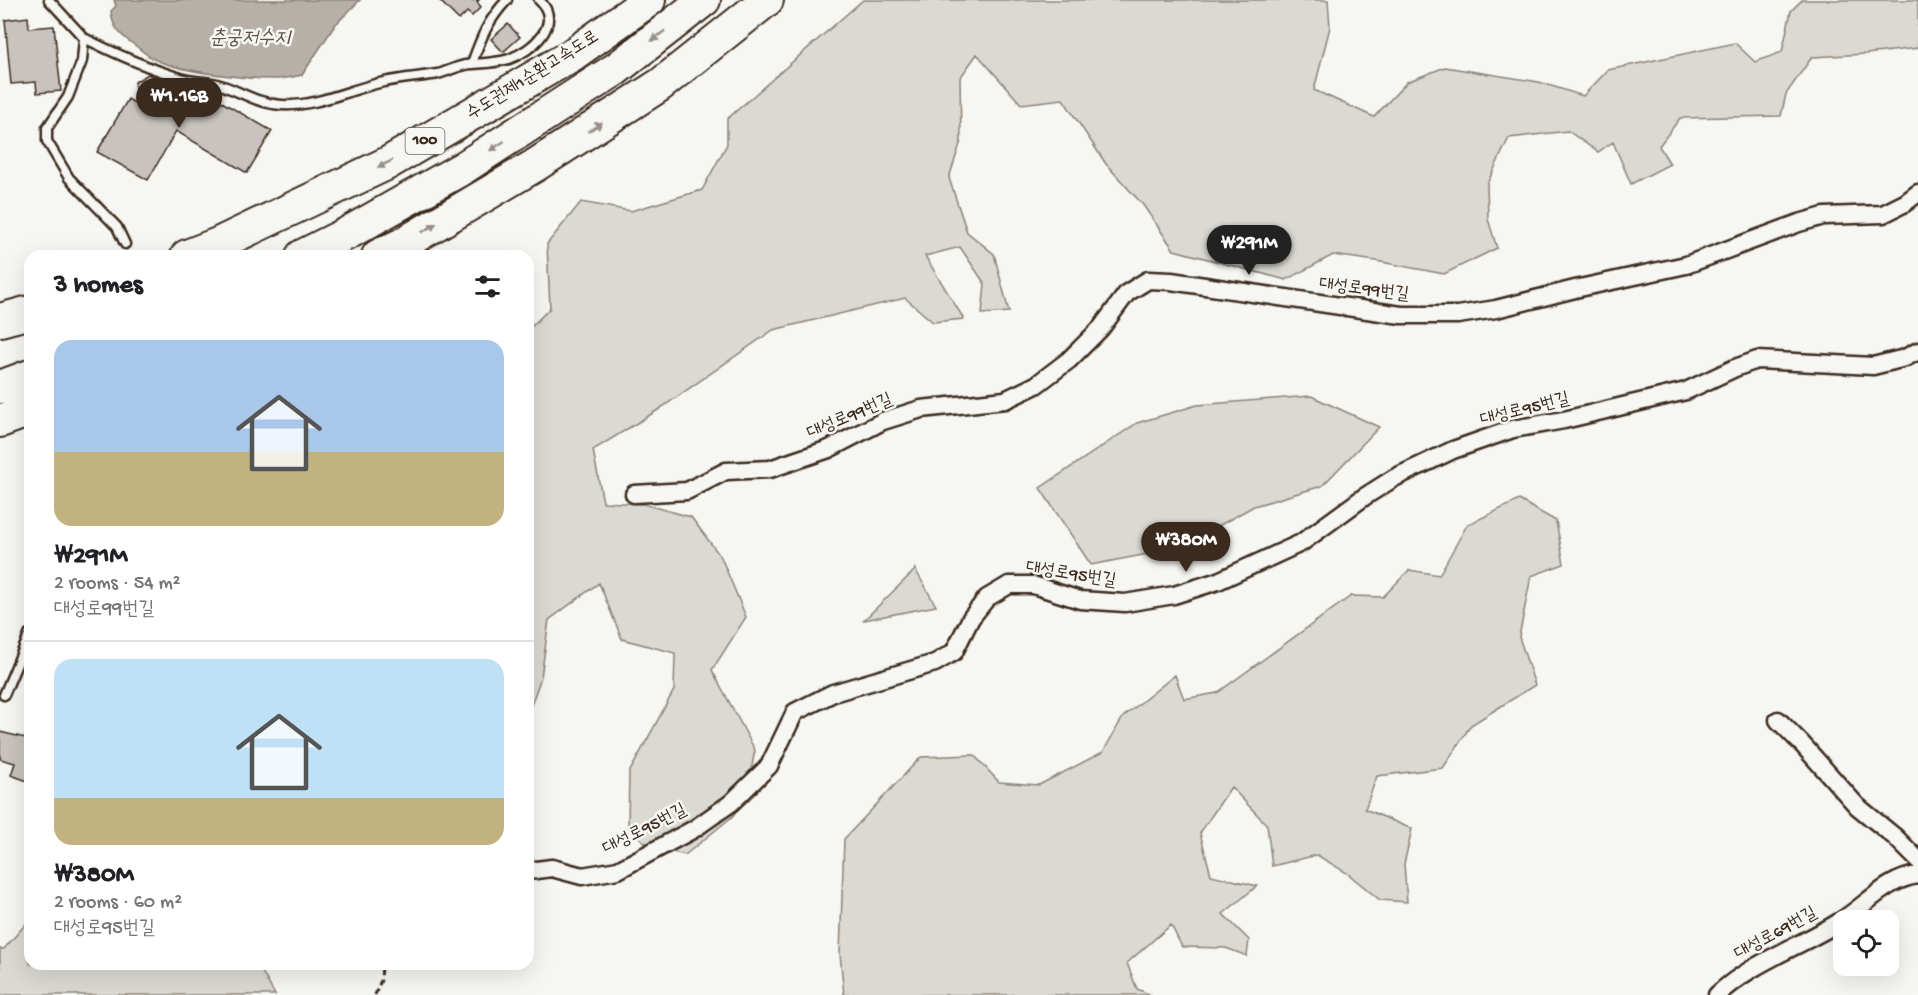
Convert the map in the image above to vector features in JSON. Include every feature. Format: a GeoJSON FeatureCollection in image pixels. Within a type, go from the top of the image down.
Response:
{"type":"FeatureCollection","features":[{"type":"Feature","properties":{"kind":"highway","name":"수도권제1순환고속도로"},"geometry":{"type":"LineString","coordinates":[[202,250],[388,163],[572,55],[649,0]]}},
{"type":"Feature","properties":{"kind":"highway","name":"수도권제1순환고속도로"},"geometry":{"type":"LineString","coordinates":[[314,250],[463,168],[616,69],[704,0]]}},
{"type":"Feature","properties":{"kind":"highway"},"geometry":{"type":"LineString","coordinates":[[391,250],[534,166],[660,85],[767,0]]}},
{"type":"Feature","properties":{"kind":"highway"},"geometry":{"type":"LineString","coordinates":[[0,320],[24,314]]}},
{"type":"Feature","properties":{"kind":"highway"},"geometry":{"type":"LineString","coordinates":[[0,387],[24,378]]}},
{"type":"Feature","properties":{"kind":"highway"},"geometry":{"type":"LineString","coordinates":[[0,421],[24,412]]}},
{"type":"Feature","properties":{"kind":"street","name":"대성로99번길"},"geometry":{"type":"LineString","coordinates":[[634,494],[687,491],[726,471],[770,469],[829,449],[883,421],[921,409],[1005,400],[1036,385],[1069,360],[1101,328],[1127,293],[1148,280],[1171,281],[1401,315],[1458,315],[1496,309],[1686,265],[1798,222],[1824,216],[1882,214],[1905,203],[1918,193]]}},
{"type":"Feature","properties":{"kind":"street","name":"대성로95번길"},"geometry":{"type":"LineString","coordinates":[[534,870],[552,868],[582,876],[618,870],[694,829],[731,803],[769,765],[795,712],[833,693],[935,663],[954,652],[971,618],[987,598],[1009,585],[1033,585],[1080,600],[1125,603],[1174,595],[1218,580],[1301,543],[1394,478],[1453,450],[1513,429],[1564,420],[1686,391],[1757,360],[1873,366],[1905,358],[1918,351]]}},
{"type":"Feature","properties":{"kind":"street"},"geometry":{"type":"LineString","coordinates":[[1778,720],[1857,806],[1895,837],[1918,860]]}},
{"type":"Feature","properties":{"kind":"street","name":"대성로69번길"},"geometry":{"type":"LineString","coordinates":[[1717,995],[1733,980],[1840,921],[1883,888],[1910,876],[1918,875]]}},
{"type":"Feature","properties":{"kind":"lane"},"geometry":{"type":"LineString","coordinates":[[49,0],[84,39],[150,68],[184,79],[218,84],[267,104],[282,106],[302,104],[383,82],[438,74],[472,63],[496,62],[512,58],[541,39],[548,28],[549,18],[544,5],[539,0]]}},
{"type":"Feature","properties":{"kind":"lane"},"geometry":{"type":"LineString","coordinates":[[472,63],[483,31],[496,11],[507,0]]}},
{"type":"Feature","properties":{"kind":"lane"},"geometry":{"type":"LineString","coordinates":[[84,39],[82,62],[68,98],[47,128],[47,141],[69,178],[117,227],[125,244]]}},
{"type":"Feature","properties":{"kind":"lane"},"geometry":{"type":"LineString","coordinates":[[4,695],[24,647]]}},
{"type":"Feature","properties":{"kind":"path"},"geometry":{"type":"LineString","coordinates":[[375,995],[381,980],[382,970]]}},
{"type":"Feature","properties":{"kind":"shaded area"},"geometry":{"type":"Polygon","coordinates":[[[863,0],[1328,0],[1330,27],[1314,90],[1374,117],[1407,82],[1445,67],[1539,82],[1583,96],[1608,70],[1735,43],[1755,62],[1782,52],[1791,11],[1802,0],[1918,0],[1918,48],[1812,57],[1786,94],[1781,116],[1680,118],[1659,146],[1670,164],[1631,184],[1613,142],[1598,152],[1568,131],[1509,138],[1487,184],[1488,219],[1497,248],[1444,274],[1333,255],[1286,280],[1174,250],[1143,205],[1106,164],[1063,99],[1021,104],[977,54],[960,78],[961,141],[949,178],[967,232],[994,254],[1009,312],[982,314],[985,284],[960,247],[925,256],[964,319],[933,322],[905,298],[773,330],[658,410],[593,450],[603,502],[643,504],[691,517],[721,557],[746,617],[712,670],[755,750],[747,793],[733,816],[685,855],[645,843],[628,826],[629,773],[674,690],[675,653],[622,639],[599,583],[549,620],[541,677],[534,697],[534,324],[550,308],[547,244],[581,202],[631,211],[702,190],[727,144],[727,119],[863,0]]]}},
{"type":"Feature","properties":{"kind":"shaded area"},"geometry":{"type":"Polygon","coordinates":[[[1311,396],[1379,427],[1322,486],[1254,506],[1179,548],[1091,565],[1040,488],[1137,423],[1197,405],[1311,396]]]}},
{"type":"Feature","properties":{"kind":"shaded area"},"geometry":{"type":"Polygon","coordinates":[[[1519,500],[1556,521],[1564,564],[1531,576],[1519,637],[1535,685],[1471,725],[1443,768],[1377,776],[1365,809],[1412,829],[1404,864],[1407,902],[1380,900],[1347,873],[1317,855],[1272,866],[1267,825],[1231,787],[1200,833],[1211,875],[1257,886],[1223,914],[1249,940],[1247,956],[1226,948],[1182,947],[1171,925],[1127,963],[1137,989],[1151,995],[844,995],[840,954],[844,839],[921,757],[974,755],[999,782],[1039,785],[1103,752],[1123,717],[1175,675],[1184,699],[1217,693],[1351,596],[1383,597],[1409,570],[1439,575],[1467,525],[1519,500]]]}},
{"type":"Feature","properties":{"kind":"shaded area"},"geometry":{"type":"Polygon","coordinates":[[[915,570],[936,606],[864,620],[915,570]]]}},
{"type":"Feature","properties":{"kind":"shaded area"},"geometry":{"type":"Polygon","coordinates":[[[24,926],[24,970],[261,970],[275,995],[0,995],[0,949],[4,949],[24,926]]]}},
{"type":"Feature","properties":{"kind":"water","name":"춘궁저수지"},"geometry":{"type":"Polygon","coordinates":[[[114,0],[360,0],[335,25],[302,75],[275,79],[194,71],[152,58],[128,41],[118,30],[113,22],[111,11],[116,6],[114,0]]]}},
{"type":"Feature","properties":{"kind":"building"},"geometry":{"type":"Polygon","coordinates":[[[439,0],[479,0],[477,2],[481,7],[472,16],[467,12],[459,20],[439,0]]]}},
{"type":"Feature","properties":{"kind":"building"},"geometry":{"type":"Polygon","coordinates":[[[28,17],[29,28],[54,26],[61,91],[37,93],[36,82],[11,84],[5,20],[28,17]]]}},
{"type":"Feature","properties":{"kind":"building"},"geometry":{"type":"Polygon","coordinates":[[[508,24],[520,37],[503,52],[491,39],[508,24]]]}},
{"type":"Feature","properties":{"kind":"building"},"geometry":{"type":"Polygon","coordinates":[[[148,74],[165,82],[165,100],[184,89],[211,105],[215,98],[272,131],[247,173],[176,131],[148,180],[97,152],[128,99],[136,104],[135,82],[148,74]]]}},
{"type":"Feature","properties":{"kind":"building"},"geometry":{"type":"Polygon","coordinates":[[[0,732],[24,738],[24,780],[11,775],[15,763],[0,759],[0,732]]]}}]}
